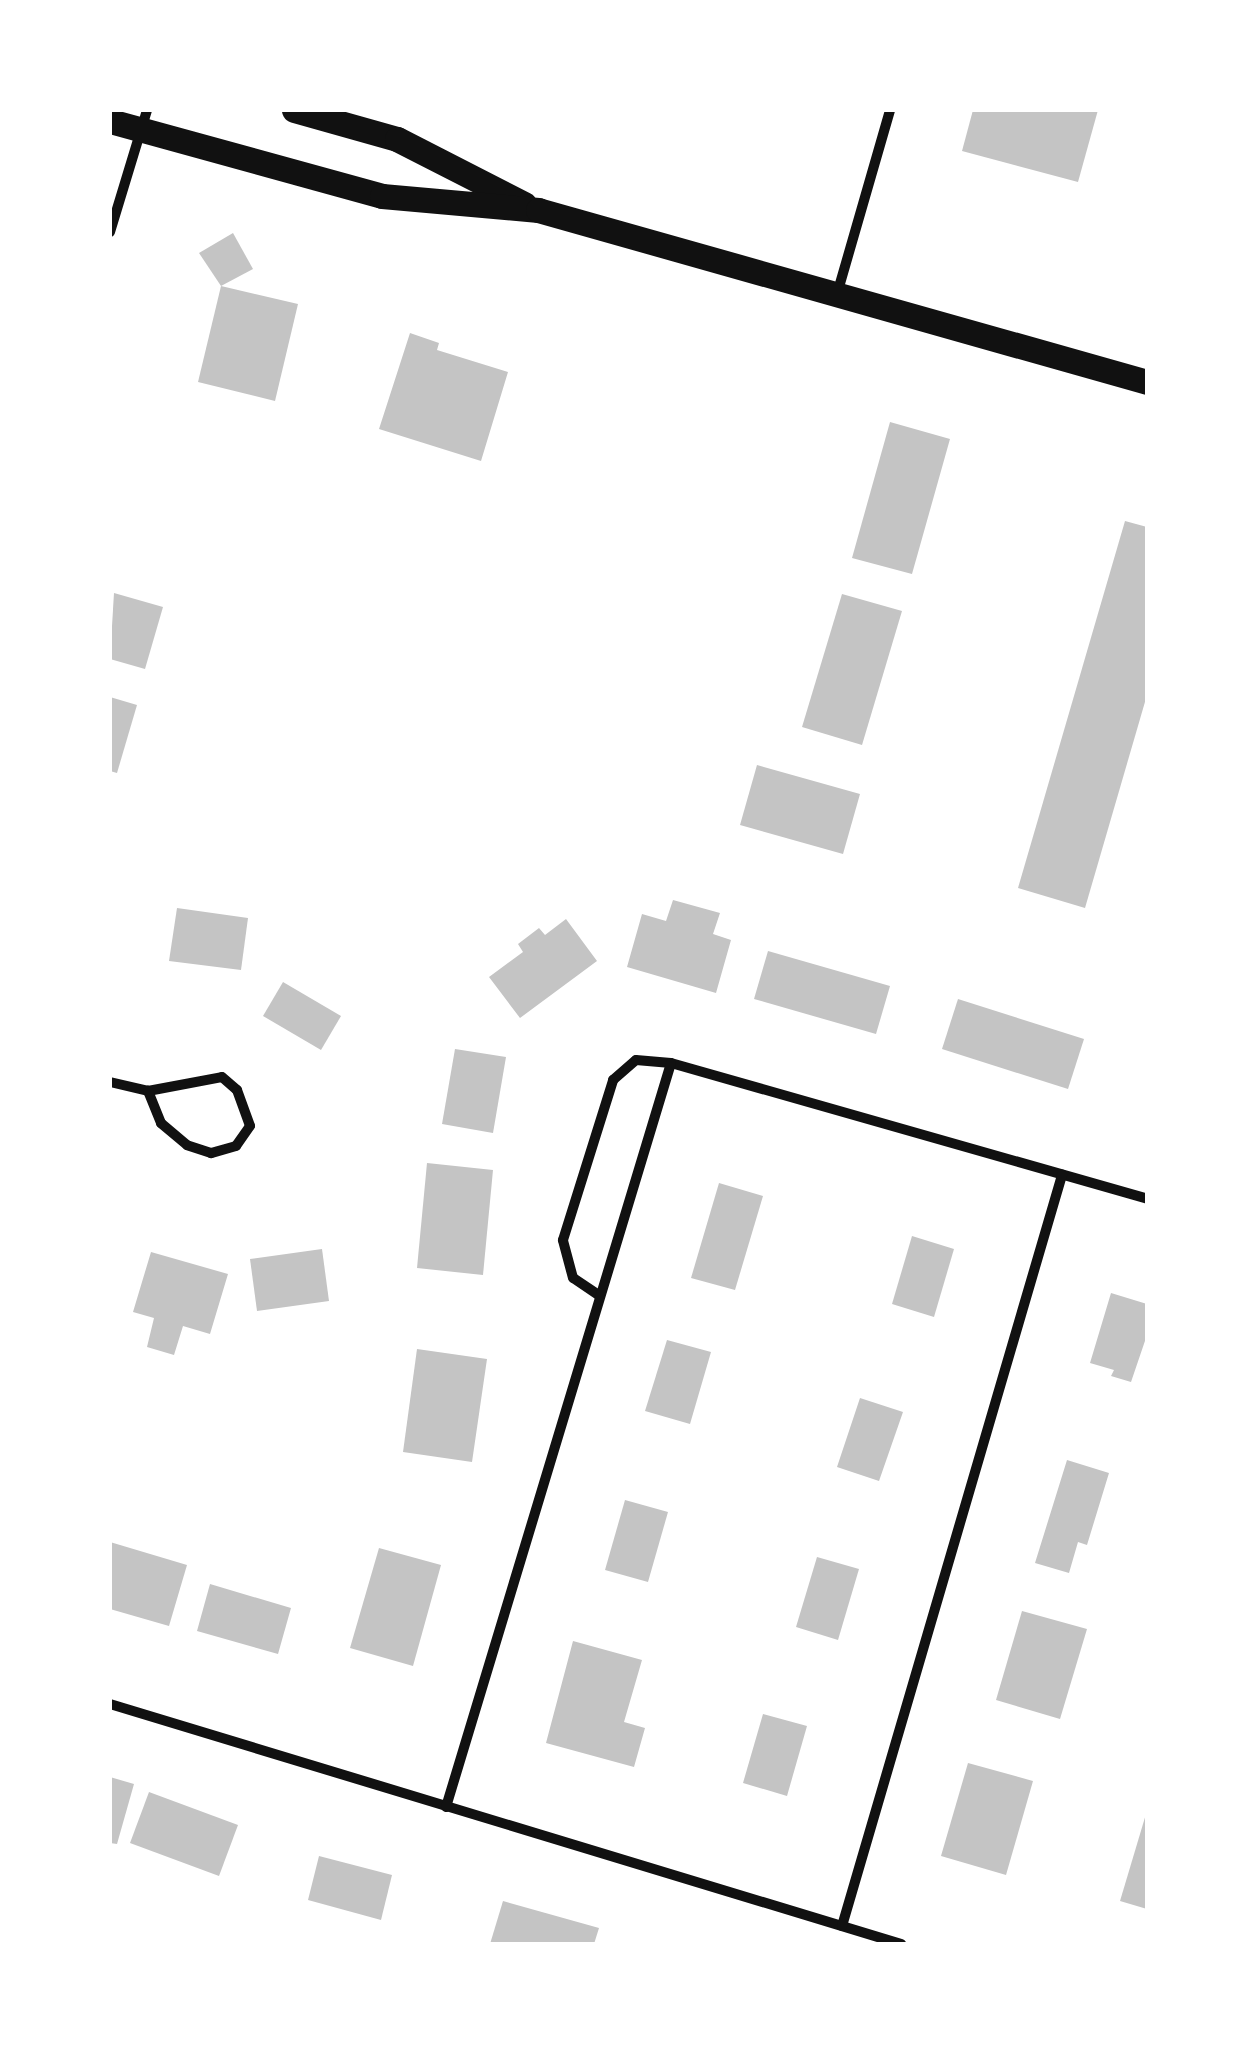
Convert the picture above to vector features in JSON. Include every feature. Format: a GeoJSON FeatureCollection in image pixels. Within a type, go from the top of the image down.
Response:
{"type":"FeatureCollection","features":[{"type":"Feature","properties":{"kind":"main road"},"geometry":{"type":"LineString","coordinates":[[294,110],[397,139],[538,210]]}},
{"type":"Feature","properties":{"kind":"main road"},"geometry":{"type":"LineString","coordinates":[[110,121],[143,120],[382,196],[538,210],[1147,382]]}},
{"type":"Feature","properties":{"kind":"street"},"geometry":{"type":"LineString","coordinates":[[837,295],[890,110]]}},
{"type":"Feature","properties":{"kind":"street"},"geometry":{"type":"LineString","coordinates":[[110,232],[143,120]]}},
{"type":"Feature","properties":{"kind":"street"},"geometry":{"type":"LineString","coordinates":[[600,1296],[572,1278],[563,1240],[613,1080],[636,1060],[671,1063],[1147,1199]]}},
{"type":"Feature","properties":{"kind":"street"},"geometry":{"type":"LineString","coordinates":[[446,1807],[671,1063]]}},
{"type":"Feature","properties":{"kind":"street"},"geometry":{"type":"LineString","coordinates":[[110,1082],[148,1091],[222,1077],[237,1090],[250,1126],[236,1146],[211,1154],[186,1145],[161,1123],[148,1091]]}},
{"type":"Feature","properties":{"kind":"street"},"geometry":{"type":"LineString","coordinates":[[842,1926],[1062,1175]]}},
{"type":"Feature","properties":{"kind":"street"},"geometry":{"type":"LineString","coordinates":[[110,1704],[901,1944]]}},
{"type":"Feature","properties":{"kind":"building"},"geometry":{"type":"Polygon","coordinates":[[[973,110],[1098,110],[1078,182],[962,151],[973,110]]]}},
{"type":"Feature","properties":{"kind":"building"},"geometry":{"type":"Polygon","coordinates":[[[233,233],[253,269],[221,286],[199,253],[233,233]]]}},
{"type":"Feature","properties":{"kind":"building"},"geometry":{"type":"Polygon","coordinates":[[[221,286],[298,304],[275,401],[198,382],[221,286]]]}},
{"type":"Feature","properties":{"kind":"building"},"geometry":{"type":"Polygon","coordinates":[[[410,333],[439,343],[437,350],[508,372],[481,461],[379,429],[410,333]]]}},
{"type":"Feature","properties":{"kind":"building"},"geometry":{"type":"Polygon","coordinates":[[[890,422],[950,439],[912,574],[852,558],[890,422]]]}},
{"type":"Feature","properties":{"kind":"building"},"geometry":{"type":"Polygon","coordinates":[[[1125,521],[1147,527],[1147,695],[1085,908],[1018,888],[1125,521]]]}},
{"type":"Feature","properties":{"kind":"building"},"geometry":{"type":"Polygon","coordinates":[[[114,593],[163,607],[145,669],[110,659],[114,593]]]}},
{"type":"Feature","properties":{"kind":"building"},"geometry":{"type":"Polygon","coordinates":[[[842,594],[902,611],[862,745],[802,727],[842,594]]]}},
{"type":"Feature","properties":{"kind":"building"},"geometry":{"type":"Polygon","coordinates":[[[110,697],[137,705],[117,773],[110,771],[110,697]]]}},
{"type":"Feature","properties":{"kind":"building"},"geometry":{"type":"Polygon","coordinates":[[[757,765],[860,794],[843,854],[740,825],[757,765]]]}},
{"type":"Feature","properties":{"kind":"building"},"geometry":{"type":"Polygon","coordinates":[[[673,900],[720,913],[713,934],[731,940],[716,993],[627,967],[642,914],[666,921],[673,900]]]}},
{"type":"Feature","properties":{"kind":"building"},"geometry":{"type":"Polygon","coordinates":[[[177,908],[248,918],[241,970],[169,961],[177,908]]]}},
{"type":"Feature","properties":{"kind":"building"},"geometry":{"type":"Polygon","coordinates":[[[566,919],[597,961],[520,1018],[489,977],[523,952],[518,944],[539,928],[545,935],[566,919]]]}},
{"type":"Feature","properties":{"kind":"building"},"geometry":{"type":"Polygon","coordinates":[[[768,951],[890,986],[876,1034],[754,999],[768,951]]]}},
{"type":"Feature","properties":{"kind":"building"},"geometry":{"type":"Polygon","coordinates":[[[283,982],[341,1016],[321,1050],[263,1016],[283,982]]]}},
{"type":"Feature","properties":{"kind":"building"},"geometry":{"type":"Polygon","coordinates":[[[958,999],[1084,1039],[1068,1089],[942,1049],[958,999]]]}},
{"type":"Feature","properties":{"kind":"building"},"geometry":{"type":"Polygon","coordinates":[[[455,1049],[506,1057],[493,1133],[442,1124],[455,1049]]]}},
{"type":"Feature","properties":{"kind":"building"},"geometry":{"type":"Polygon","coordinates":[[[427,1163],[493,1170],[483,1275],[417,1268],[427,1163]]]}},
{"type":"Feature","properties":{"kind":"building"},"geometry":{"type":"Polygon","coordinates":[[[719,1183],[763,1196],[735,1290],[691,1278],[719,1183]]]}},
{"type":"Feature","properties":{"kind":"building"},"geometry":{"type":"Polygon","coordinates":[[[912,1236],[954,1249],[934,1317],[892,1304],[912,1236]]]}},
{"type":"Feature","properties":{"kind":"building"},"geometry":{"type":"Polygon","coordinates":[[[322,1249],[329,1301],[257,1311],[250,1259],[322,1249]]]}},
{"type":"Feature","properties":{"kind":"building"},"geometry":{"type":"Polygon","coordinates":[[[151,1252],[228,1274],[210,1334],[183,1326],[174,1355],[147,1347],[154,1318],[133,1312],[151,1252]]]}},
{"type":"Feature","properties":{"kind":"building"},"geometry":{"type":"Polygon","coordinates":[[[1111,1293],[1147,1304],[1147,1335],[1131,1382],[1111,1376],[1114,1370],[1090,1363],[1111,1293]]]}},
{"type":"Feature","properties":{"kind":"building"},"geometry":{"type":"Polygon","coordinates":[[[667,1340],[711,1352],[690,1424],[645,1411],[667,1340]]]}},
{"type":"Feature","properties":{"kind":"building"},"geometry":{"type":"Polygon","coordinates":[[[417,1349],[487,1359],[472,1462],[403,1452],[417,1349]]]}},
{"type":"Feature","properties":{"kind":"building"},"geometry":{"type":"Polygon","coordinates":[[[860,1398],[903,1412],[879,1481],[837,1467],[860,1398]]]}},
{"type":"Feature","properties":{"kind":"building"},"geometry":{"type":"Polygon","coordinates":[[[1067,1460],[1109,1473],[1087,1545],[1078,1542],[1069,1573],[1035,1563],[1067,1460]]]}},
{"type":"Feature","properties":{"kind":"building"},"geometry":{"type":"Polygon","coordinates":[[[625,1500],[668,1512],[648,1582],[605,1570],[625,1500]]]}},
{"type":"Feature","properties":{"kind":"building"},"geometry":{"type":"Polygon","coordinates":[[[110,1542],[187,1565],[169,1626],[110,1609],[110,1542]]]}},
{"type":"Feature","properties":{"kind":"building"},"geometry":{"type":"Polygon","coordinates":[[[379,1548],[441,1565],[413,1666],[350,1648],[379,1548]]]}},
{"type":"Feature","properties":{"kind":"building"},"geometry":{"type":"Polygon","coordinates":[[[817,1557],[859,1569],[838,1640],[796,1627],[817,1557]]]}},
{"type":"Feature","properties":{"kind":"building"},"geometry":{"type":"Polygon","coordinates":[[[210,1584],[291,1608],[278,1654],[197,1631],[210,1584]]]}},
{"type":"Feature","properties":{"kind":"building"},"geometry":{"type":"Polygon","coordinates":[[[1022,1611],[1087,1629],[1060,1719],[996,1700],[1022,1611]]]}},
{"type":"Feature","properties":{"kind":"building"},"geometry":{"type":"Polygon","coordinates":[[[573,1641],[642,1660],[624,1722],[645,1728],[634,1767],[546,1743],[573,1641]]]}},
{"type":"Feature","properties":{"kind":"building"},"geometry":{"type":"Polygon","coordinates":[[[763,1714],[807,1726],[787,1796],[743,1783],[763,1714]]]}},
{"type":"Feature","properties":{"kind":"building"},"geometry":{"type":"Polygon","coordinates":[[[968,1763],[1033,1781],[1006,1875],[941,1856],[968,1763]]]}},
{"type":"Feature","properties":{"kind":"building"},"geometry":{"type":"Polygon","coordinates":[[[110,1777],[134,1784],[117,1844],[110,1843],[110,1777]]]}},
{"type":"Feature","properties":{"kind":"building"},"geometry":{"type":"Polygon","coordinates":[[[149,1792],[238,1825],[219,1876],[130,1843],[149,1792]]]}},
{"type":"Feature","properties":{"kind":"building"},"geometry":{"type":"Polygon","coordinates":[[[1147,1814],[1147,1909],[1120,1901],[1147,1814]]]}},
{"type":"Feature","properties":{"kind":"building"},"geometry":{"type":"Polygon","coordinates":[[[319,1856],[392,1875],[381,1920],[308,1900],[319,1856]]]}},
{"type":"Feature","properties":{"kind":"building"},"geometry":{"type":"Polygon","coordinates":[[[503,1901],[599,1928],[594,1944],[490,1944],[503,1901]]]}}]}
